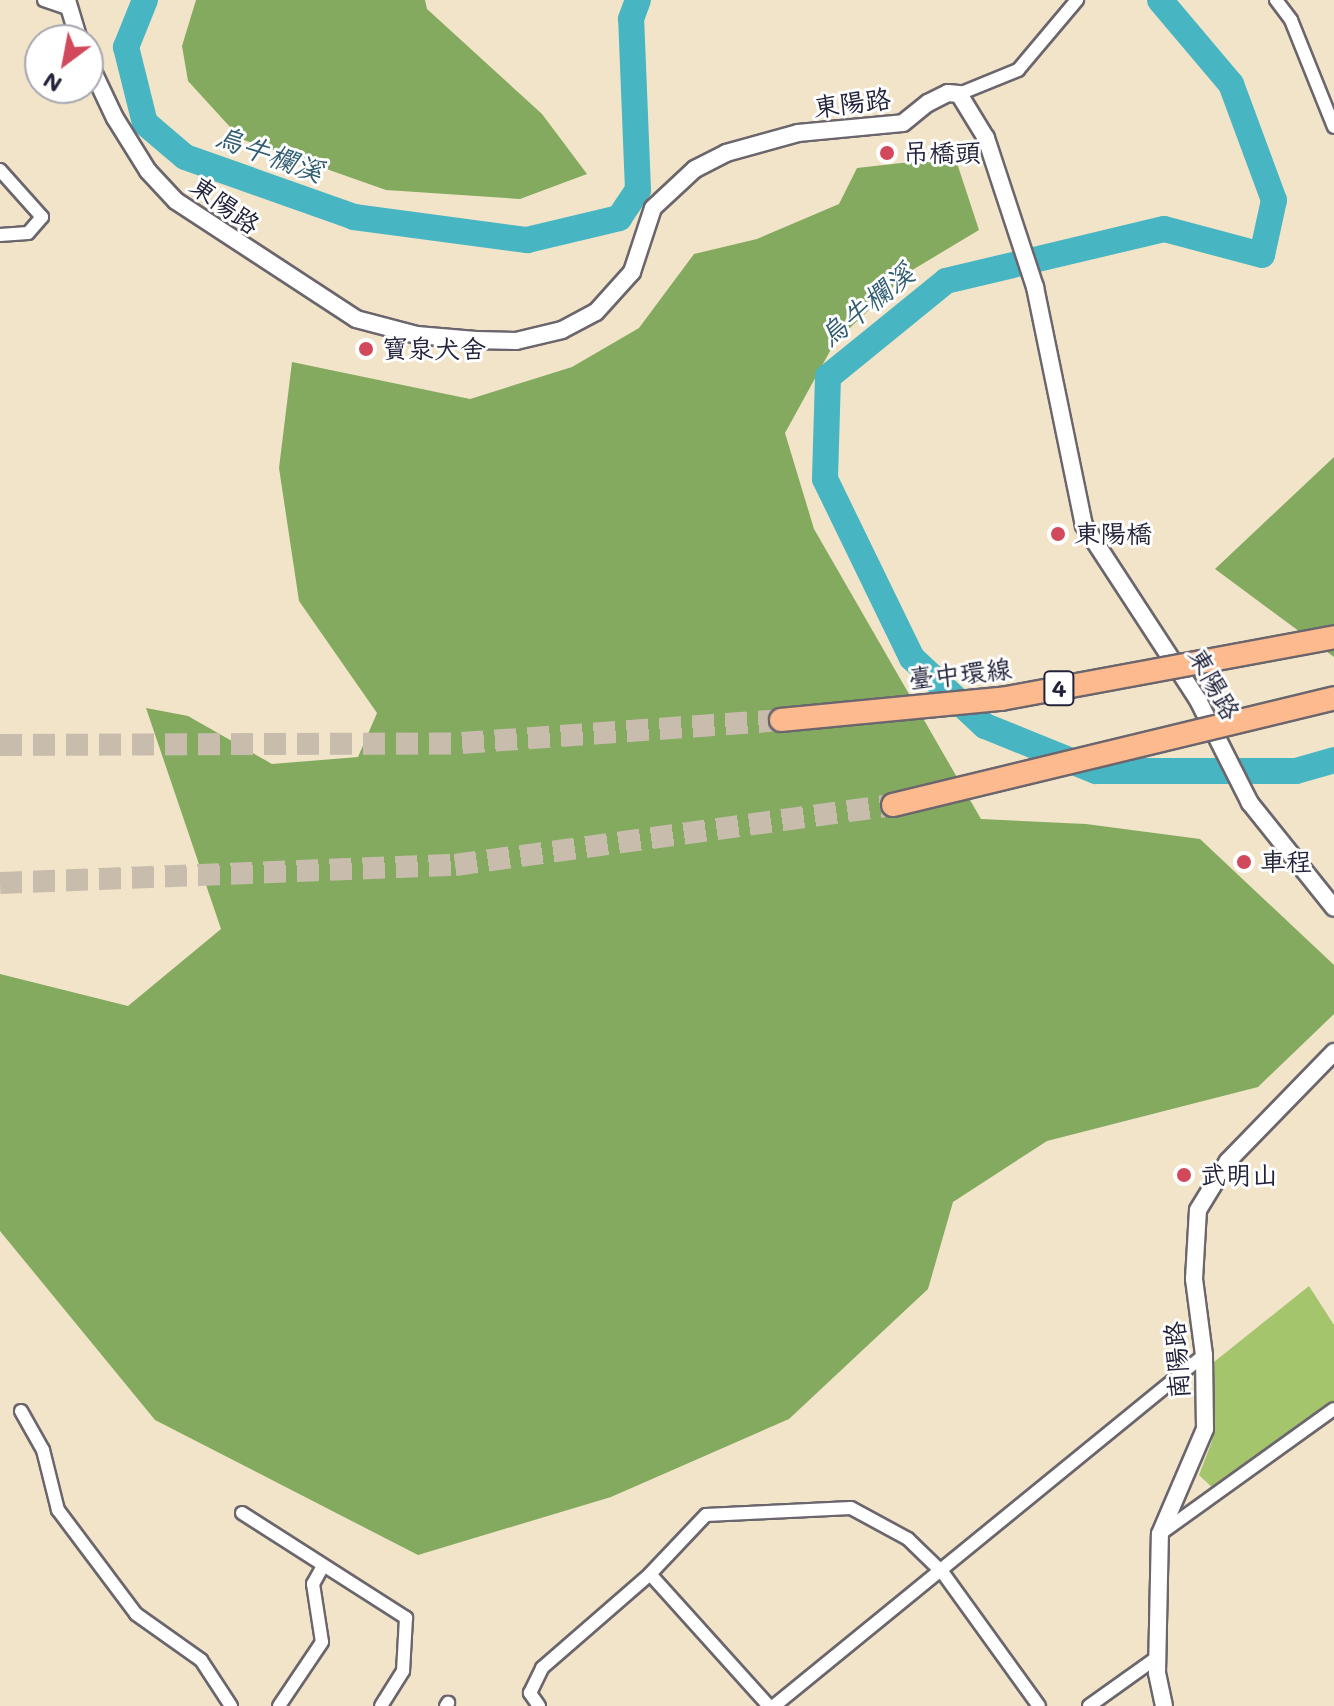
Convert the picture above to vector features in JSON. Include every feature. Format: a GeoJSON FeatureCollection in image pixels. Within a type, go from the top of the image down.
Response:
{"type":"FeatureCollection","features":[{"type":"Feature","properties":{"kind":"highway","name":"臺中環線"},"geometry":{"type":"LineString","coordinates":[[781,720],[1001,699],[1334,637]]}},
{"type":"Feature","properties":{"kind":"highway"},"geometry":{"type":"LineString","coordinates":[[893,805],[1334,698]]}},
{"type":"Feature","properties":{"kind":"street"},"geometry":{"type":"LineString","coordinates":[[44,0],[67,4],[74,24]]}},
{"type":"Feature","properties":{"kind":"street"},"geometry":{"type":"LineString","coordinates":[[959,94],[1018,70],[1077,0]]}},
{"type":"Feature","properties":{"kind":"street"},"geometry":{"type":"LineString","coordinates":[[1276,0],[1291,20],[1334,127]]}},
{"type":"Feature","properties":{"kind":"street","name":"東陽路"},"geometry":{"type":"LineString","coordinates":[[104,90],[148,171],[176,201],[356,319],[417,335],[516,341],[562,330],[596,312],[632,272],[653,208],[695,169],[726,153],[798,133],[903,123],[928,103],[948,93],[959,94],[986,138],[1035,287],[1084,525],[1182,673],[1266,826],[1334,908]]}},
{"type":"Feature","properties":{"kind":"street"},"geometry":{"type":"LineString","coordinates":[[0,170],[42,217],[28,233],[0,235]]}},
{"type":"Feature","properties":{"kind":"street","name":"南陽路"},"geometry":{"type":"LineString","coordinates":[[1164,1706],[1156,1658],[1160,1534],[1205,1429],[1204,1355],[1194,1279],[1198,1210],[1228,1161],[1334,1052]]}},
{"type":"Feature","properties":{"kind":"street"},"geometry":{"type":"LineString","coordinates":[[650,1574],[771,1706],[943,1573],[1204,1355]]}},
{"type":"Feature","properties":{"kind":"street"},"geometry":{"type":"LineString","coordinates":[[1160,1534],[1334,1409]]}},
{"type":"Feature","properties":{"kind":"street"},"geometry":{"type":"LineString","coordinates":[[21,1411],[43,1450],[58,1510],[136,1614],[201,1660],[231,1706]]}},
{"type":"Feature","properties":{"kind":"street"},"geometry":{"type":"LineString","coordinates":[[539,1706],[530,1693],[542,1668],[650,1574],[706,1515],[851,1508],[908,1539],[943,1573],[1039,1706]]}},
{"type":"Feature","properties":{"kind":"street"},"geometry":{"type":"LineString","coordinates":[[242,1513],[406,1618],[403,1671],[381,1706]]}},
{"type":"Feature","properties":{"kind":"street"},"geometry":{"type":"LineString","coordinates":[[279,1706],[322,1642],[313,1584],[323,1566]]}},
{"type":"Feature","properties":{"kind":"street"},"geometry":{"type":"LineString","coordinates":[[1089,1706],[1156,1658]]}},
{"type":"Feature","properties":{"kind":"green space"},"geometry":{"type":"Polygon","coordinates":[[[196,0],[425,0],[427,9],[542,114],[587,174],[520,199],[386,190],[241,139],[188,81],[182,46],[196,0]]]}},
{"type":"Feature","properties":{"kind":"green space"},"geometry":{"type":"Polygon","coordinates":[[[955,157],[979,230],[909,272],[835,342],[785,433],[814,529],[981,819],[1086,824],[1200,839],[1334,965],[1334,1014],[1258,1087],[1047,1141],[953,1202],[928,1289],[789,1419],[611,1497],[418,1555],[155,1420],[0,1231],[0,974],[128,1006],[221,929],[146,708],[188,716],[272,764],[358,757],[377,713],[299,601],[279,468],[292,362],[470,399],[572,367],[639,328],[694,254],[757,239],[839,204],[857,168],[955,157]]]}},
{"type":"Feature","properties":{"kind":"green space"},"geometry":{"type":"Polygon","coordinates":[[[1334,457],[1334,657],[1215,569],[1334,457]]]}},
{"type":"Feature","properties":{"kind":"green space"},"geometry":{"type":"Polygon","coordinates":[[[1309,1286],[1334,1325],[1334,1405],[1219,1494],[1199,1475],[1212,1441],[1214,1362],[1309,1286]]]}},
{"type":"Feature","properties":{"kind":"waterway","name":"烏牛欄溪"},"geometry":{"type":"LineString","coordinates":[[145,0],[126,47],[145,123],[185,157],[354,217],[527,240],[619,218],[638,190],[631,19],[638,0]]}},
{"type":"Feature","properties":{"kind":"waterway","name":"烏牛欄溪"},"geometry":{"type":"LineString","coordinates":[[1160,0],[1231,84],[1274,200],[1262,255],[1164,229],[946,281],[828,377],[825,479],[912,658],[985,726],[1096,771],[1296,771],[1334,760]]}},
{"type":"Feature","properties":{"kind":"tunnel"},"geometry":{"type":"LineString","coordinates":[[0,745],[462,743],[781,720]]}},
{"type":"Feature","properties":{"kind":"tunnel"},"geometry":{"type":"LineString","coordinates":[[0,883],[455,865],[893,805]]}},
{"type":"Feature","properties":{"kind":"place","name":"吊橋頭"},"geometry":{"type":"Point","coordinates":[887,153]}},
{"type":"Feature","properties":{"kind":"place","name":"寶泉犬舍"},"geometry":{"type":"Point","coordinates":[366,349]}},
{"type":"Feature","properties":{"kind":"place","name":"東陽橋"},"geometry":{"type":"Point","coordinates":[1058,534]}},
{"type":"Feature","properties":{"kind":"place","name":"車程"},"geometry":{"type":"Point","coordinates":[1244,862]}},
{"type":"Feature","properties":{"kind":"place","name":"武明山"},"geometry":{"type":"Point","coordinates":[1184,1175]}}]}
